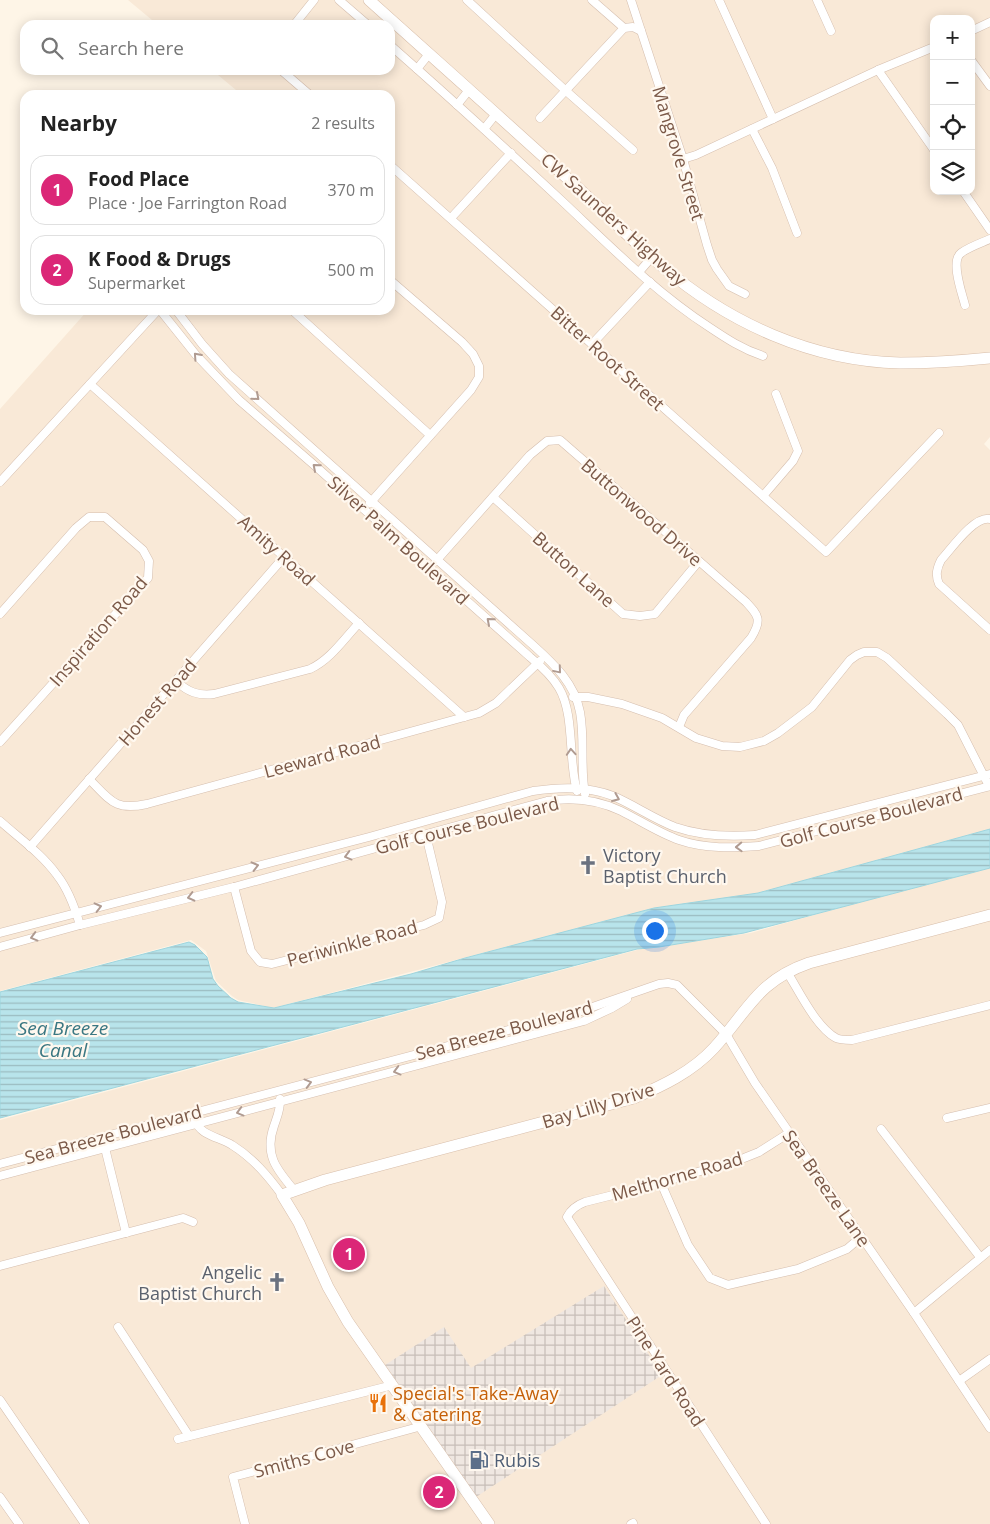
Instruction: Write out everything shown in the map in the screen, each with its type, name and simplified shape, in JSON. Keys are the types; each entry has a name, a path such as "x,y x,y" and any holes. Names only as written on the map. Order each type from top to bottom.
{"main road":[{"name":"CW Saunders Highway","path":"369,0 391,20"},
{"name":"CW Saunders Highway","path":"395,23 664,268 711,303 753,326 794,344 840,356 898,363 960,362 990,358"},
{"name":"Bay Lilly Drive","path":"282,1195 325,1180 634,1098 660,1087 688,1070 709,1053 755,997 767,985 787,972 809,963 990,915"},
{"path":"282,1195 296,1216 321,1274 348,1322 489,1524"}],"street":[{"path":"298,20 314,0"},
{"path":"340,0 362,20"},
{"path":"466,0 633,150"},
{"path":"592,0 624,28"},
{"name":"Mangrove Street","path":"631,0 683,159 712,260 716,269 729,286 745,294"},
{"path":"720,0 774,119"},
{"path":"817,0 831,31"},
{"path":"975,28 990,22"},
{"path":"540,118 624,28 633,27 641,31"},
{"path":"395,49 675,304 745,350 762,356"},
{"path":"683,159 696,155 878,70 930,49"},
{"path":"417,69 429,54"},
{"path":"975,65 990,86"},
{"path":"878,70 930,144"},
{"path":"287,75 304,90"},
{"path":"457,105 469,90"},
{"path":"484,129 496,114"},
{"path":"752,129 772,168 797,233"},
{"path":"451,218 511,153"},
{"name":"Bitter Root Street","path":"395,169 826,552 939,434"},
{"path":"966,195 990,230"},
{"path":"965,305 955,264 961,253 990,239"},
{"path":"639,272 652,257"},
{"path":"592,344 650,282"},
{"path":"364,510 480,378 479,366 473,354 462,342 395,284"},
{"path":"0,482 154,315"},
{"name":"Silver Palm Boulevard","path":"163,315 196,355 239,400 537,663 553,680 560,690 564,701 572,765 583,801"},
{"name":"Silver Palm Boulevard","path":"180,315 202,344 229,374 438,559 544,655 560,672 575,696 580,712 580,788"},
{"path":"298,315 430,435"},
{"name":"Amity Road","path":"90,384 464,717"},
{"path":"763,496 793,461 798,451 776,394"},
{"name":"Buttonwood Drive","path":"430,568 530,455 547,441 560,440 746,602 757,614 757,628 751,638 684,715 679,727"},
{"name":"Button Lane","path":"493,497 624,614 640,616 655,614 699,561"},
{"name":"Inspiration Road","path":"0,614 76,528 89,517 105,517 144,550 149,561 148,578 0,742"},
{"path":"990,519 987,518 975,523 941,560 937,567 936,576 939,584 990,630"},
{"name":"Honest Road","path":"30,847 284,557"},
{"path":"176,682 193,694 203,696 310,669 321,663 359,624"},
{"path":"564,701 575,696 622,704 662,718 696,738 722,746 740,747 764,740 778,733 812,707 850,660 864,652 877,652 887,658 958,725 987,774 989,786"},
{"name":"Leeward Road","path":"89,779 116,804 132,807 464,717 488,709 496,703 544,655"},
{"name":"Golf Course Boulevard","path":"0,932 369,837 533,791 551,788 580,788 612,796 675,827 706,835 734,837 755,835 987,774"},
{"name":"Golf Course Boulevard","path":"0,946 234,887 530,805 560,799 583,801 611,807 681,841 719,847 759,846 989,786"},
{"path":"0,821 57,874 76,912 80,925"},
{"name":"Periwinkle Road","path":"234,887 251,951 260,962 272,964 424,925 439,918 442,902 426,835"},
{"path":"755,835 759,846"},
{"path":"787,972 813,1014 824,1028 837,1039 852,1040 990,1005"},
{"name":"Sea Breeze Lane","path":"641,990 659,984 677,985 726,1034 755,1083 914,1313 990,1428"},
{"name":"Sea Breeze Boulevard","path":"0,1164 581,1011 641,990"},
{"name":"Sea Breeze Boulevard","path":"0,1176 584,1021 612,1008 641,990"},
{"path":"278,1091 280,1102 270,1151 273,1163 294,1190"},
{"path":"947,1118 990,1108"},
{"path":"193,1113 196,1124"},
{"name":"Sea Breeze Boulevard","path":"196,1124 203,1132 243,1152 261,1169 282,1195"},
{"path":"880,1129 980,1258"},
{"name":"Melthorne Road","path":"567,1217 569,1212 576,1206 585,1202 661,1183 744,1158 759,1152 789,1133"},
{"path":"102,1137 126,1233"},
{"path":"261,1169 273,1163"},
{"path":"661,1183 688,1245 710,1278 728,1285 798,1269 847,1249 861,1237"},
{"name":"Pine Yard Road","path":"567,1217 766,1524"},
{"path":"0,1266 183,1218 194,1222"},
{"path":"914,1313 990,1250"},
{"path":"118,1327 189,1436"},
{"path":"959,1381 990,1359"},
{"path":"178,1439 393,1385"},
{"path":"0,1400 86,1524"},
{"name":"Smiths Cove","path":"245,1524 232,1477 422,1426"},
{"path":"0,1497 18,1524"}],"shaded area":[{"path":"128,0 990,0 990,437 984,444 990,450 990,829 759,893 654,908 273,1008 238,1000 232,996 216,981 206,951 191,940 0,991 0,409 84,315 395,315 395,90 236,90 218,75 395,75 395,20 152,20"},
{"path":"990,868 990,1524 0,1524 0,1120 641,949 751,933"},
{"path":"604,1286 662,1375 476,1497 385,1365 444,1327 471,1368"}],"water":[{"name":"Sea Breeze Canal","path":"990,829 990,868 744,933 637,949 0,1118 0,992 189,942 195,945 207,957 213,979 231,998 238,1002 274,1008 411,974 654,908 758,893"}],"place":[{"name":"Victory Baptist Church","path":"588,865"},
{"name":"Food Place","path":"349,1254"},
{"name":"Angelic Baptist Church","path":"277,1282"},
{"name":"Special's Take-Away & Catering","path":"378,1403"},
{"name":"Rubis","path":"479,1460"},
{"name":"K Food & Drugs","path":"439,1492"}]}
